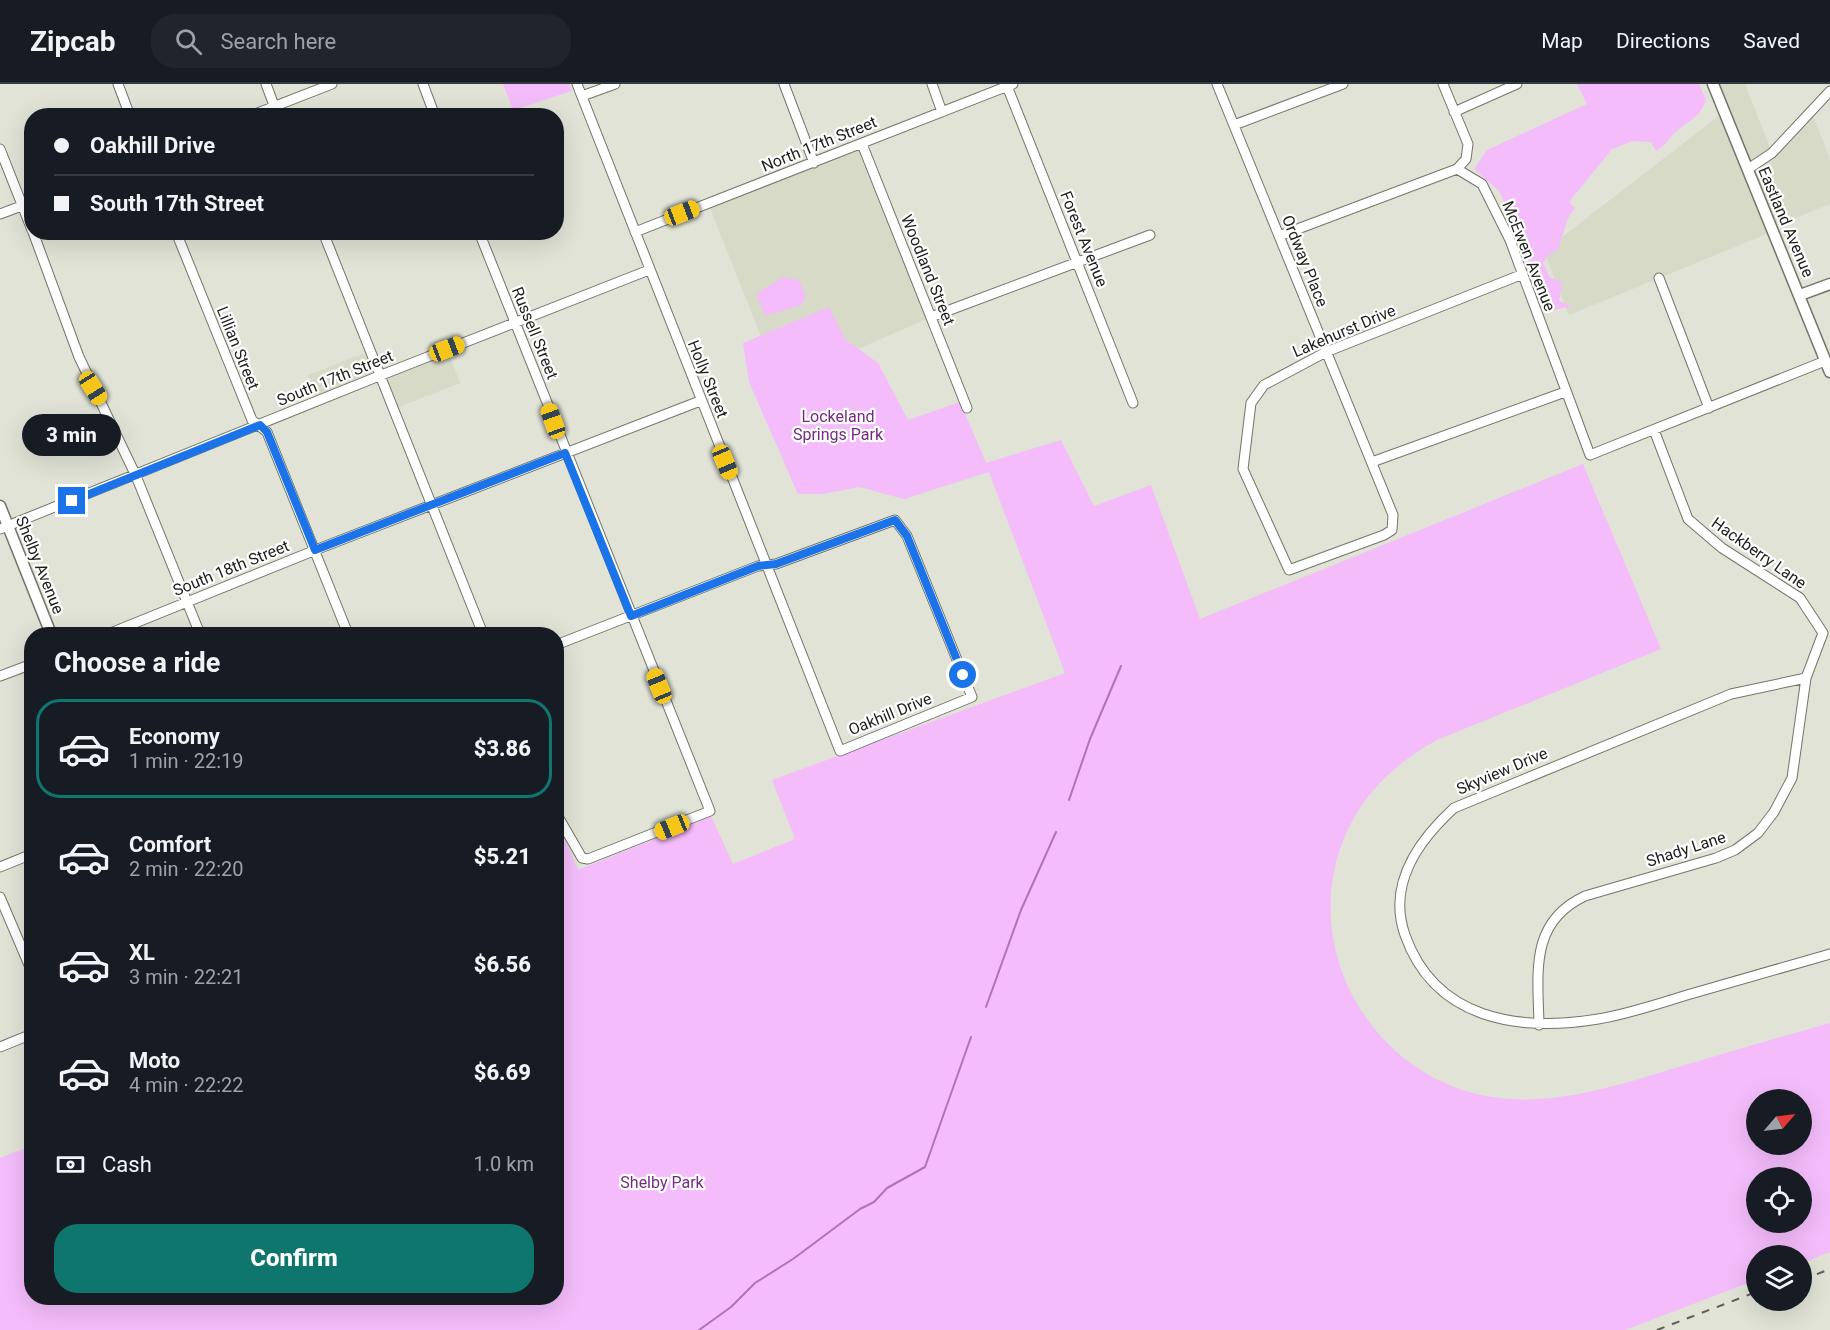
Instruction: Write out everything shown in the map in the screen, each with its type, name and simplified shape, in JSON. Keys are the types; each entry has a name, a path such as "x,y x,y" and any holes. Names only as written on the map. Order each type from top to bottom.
{"street":[{"path":"118,84 127,108"},
{"path":"266,84 275,108"},
{"path":"282,108 332,84"},
{"path":"423,84 432,108"},
{"name":"Holly Street","path":"577,84 700,401 768,565 840,751"},
{"path":"582,96 615,84"},
{"path":"784,84 814,163"},
{"path":"932,84 942,112"},
{"name":"Ordway Place","path":"1217,84 1393,515"},
{"path":"1234,125 1343,84"},
{"path":"1279,236 1457,169 1469,151 1443,84"},
{"path":"1454,112 1517,84"},
{"name":"Eastland Avenue","path":"1713,84 1830,372"},
{"name":"North 17th Street","path":"635,232 1010,85"},
{"name":"Forest Avenue","path":"1010,85 1132,403"},
{"path":"1748,169 1772,153 1830,91"},
{"name":"Woodland Street","path":"862,144 967,408"},
{"path":"0,149 24,198"},
{"name":"McEwen Avenue","path":"1457,169 1482,184 1510,240 1590,455 1654,430"},
{"path":"0,214 24,205"},
{"path":"931,317 1150,235"},
{"path":"35,240 79,357 136,476 197,627"},
{"name":"Lillian Street","path":"179,240 252,420 267,432 345,627"},
{"path":"326,240 480,627"},
{"name":"Russell Street","path":"482,240 565,453 710,811 597,857 582,858 564,827"},
{"name":"South 17th Street","path":"4,528 379,376 649,270"},
{"name":"Lakehurst Drive","path":"1393,515 1392,530 1384,535 1289,570 1243,469 1251,404 1264,384 1326,352 1522,274"},
{"path":"1659,278 1709,408"},
{"path":"1800,295 1830,284"},
{"path":"1654,430 1825,361"},
{"path":"1372,462 1565,392"},
{"name":"South 18th Street","path":"125,627 315,550 700,401"},
{"name":"Hackberry Lane","path":"1654,430 1688,519 1722,548 1800,598 1826,632"},
{"name":"Shelby Avenue","path":"0,506 4,528 48,627"},
{"name":"Oakhill Drive","path":"768,565 895,520 907,536 972,697 840,751"},
{"path":"564,642 758,566 768,565"},
{"name":"Shady Lane","path":"1539,1025 1540,947 1545,932 1567,904 1585,896 1716,858 1736,850 1758,833 1774,812 1791,778 1806,678 1826,632"},
{"path":"0,676 24,667"},
{"name":"Skyview Drive","path":"1806,678 1731,694 1612,741 1454,808 1416,849 1404,876 1399,906 1404,930 1416,961 1441,992 1462,1005 1500,1019 1539,1025 1599,1019 1830,954"},
{"path":"0,867 24,857"},
{"path":"0,897 24,953"},
{"path":"0,1047 24,1037"}],"shaded area":[{"path":"1713,84 1745,84 1772,153 1811,111 1830,159 1830,204 1773,227 1774,231 1569,315 1544,251 1724,112"},
{"path":"862,144 931,317 858,349 845,339 788,324 761,336 708,203"},
{"path":"447,349 460,383 394,409 379,376 318,401 308,375 370,351 379,375"}],"green space":[{"path":"503,84 569,84 572,91 519,108 512,108"},
{"path":"1577,84 1699,84 1706,100 1697,115 1656,151 1651,142 1632,141 1612,149 1569,202 1575,208 1568,218 1558,250 1550,254 1543,263 1550,278 1560,281 1562,288 1559,301 1572,306 1549,311 1500,192 1474,169 1487,150 1587,104"},
{"path":"783,277 799,280 806,296 801,305 765,316 756,294"},
{"path":"829,307 845,339 878,363 908,420 960,402 986,463 1061,440 1094,506 1151,485 1200,619 1583,464 1661,649 1437,740 1391,772 1371,792 1355,816 1337,860 1331,905 1336,950 1351,992 1375,1029 1407,1061 1447,1084 1492,1097 1540,1099 1588,1092 1830,1023 1830,1252 1812,1259 1812,1245 1746,1245 1746,1284 1625,1330 0,1330 0,1158 24,1149 24,1305 564,1305 564,838 578,870 711,816 733,864 795,839 772,780 1065,673 989,472 904,499 859,487 823,494 798,494 749,382 743,343"}],"waterway":[{"path":"1069,800 1090,739 1121,666"},
{"path":"986,1007 1021,910 1056,832"},
{"path":"699,1330 731,1307 755,1283 793,1259 860,1209 874,1202 887,1188 925,1167 971,1037"}],"railway":[{"path":"1812,1276 1830,1269"},
{"path":"1657,1330 1746,1296"}],"route":[{"path":"72,501 260,425 267,432 315,550 565,453 631,616 758,566 776,564 895,520 907,536 963,675"}],"park label":[{"name":"Lockeland Springs Park","path":"838,425"},
{"name":"Shelby Park","path":"662,1182"}]}
